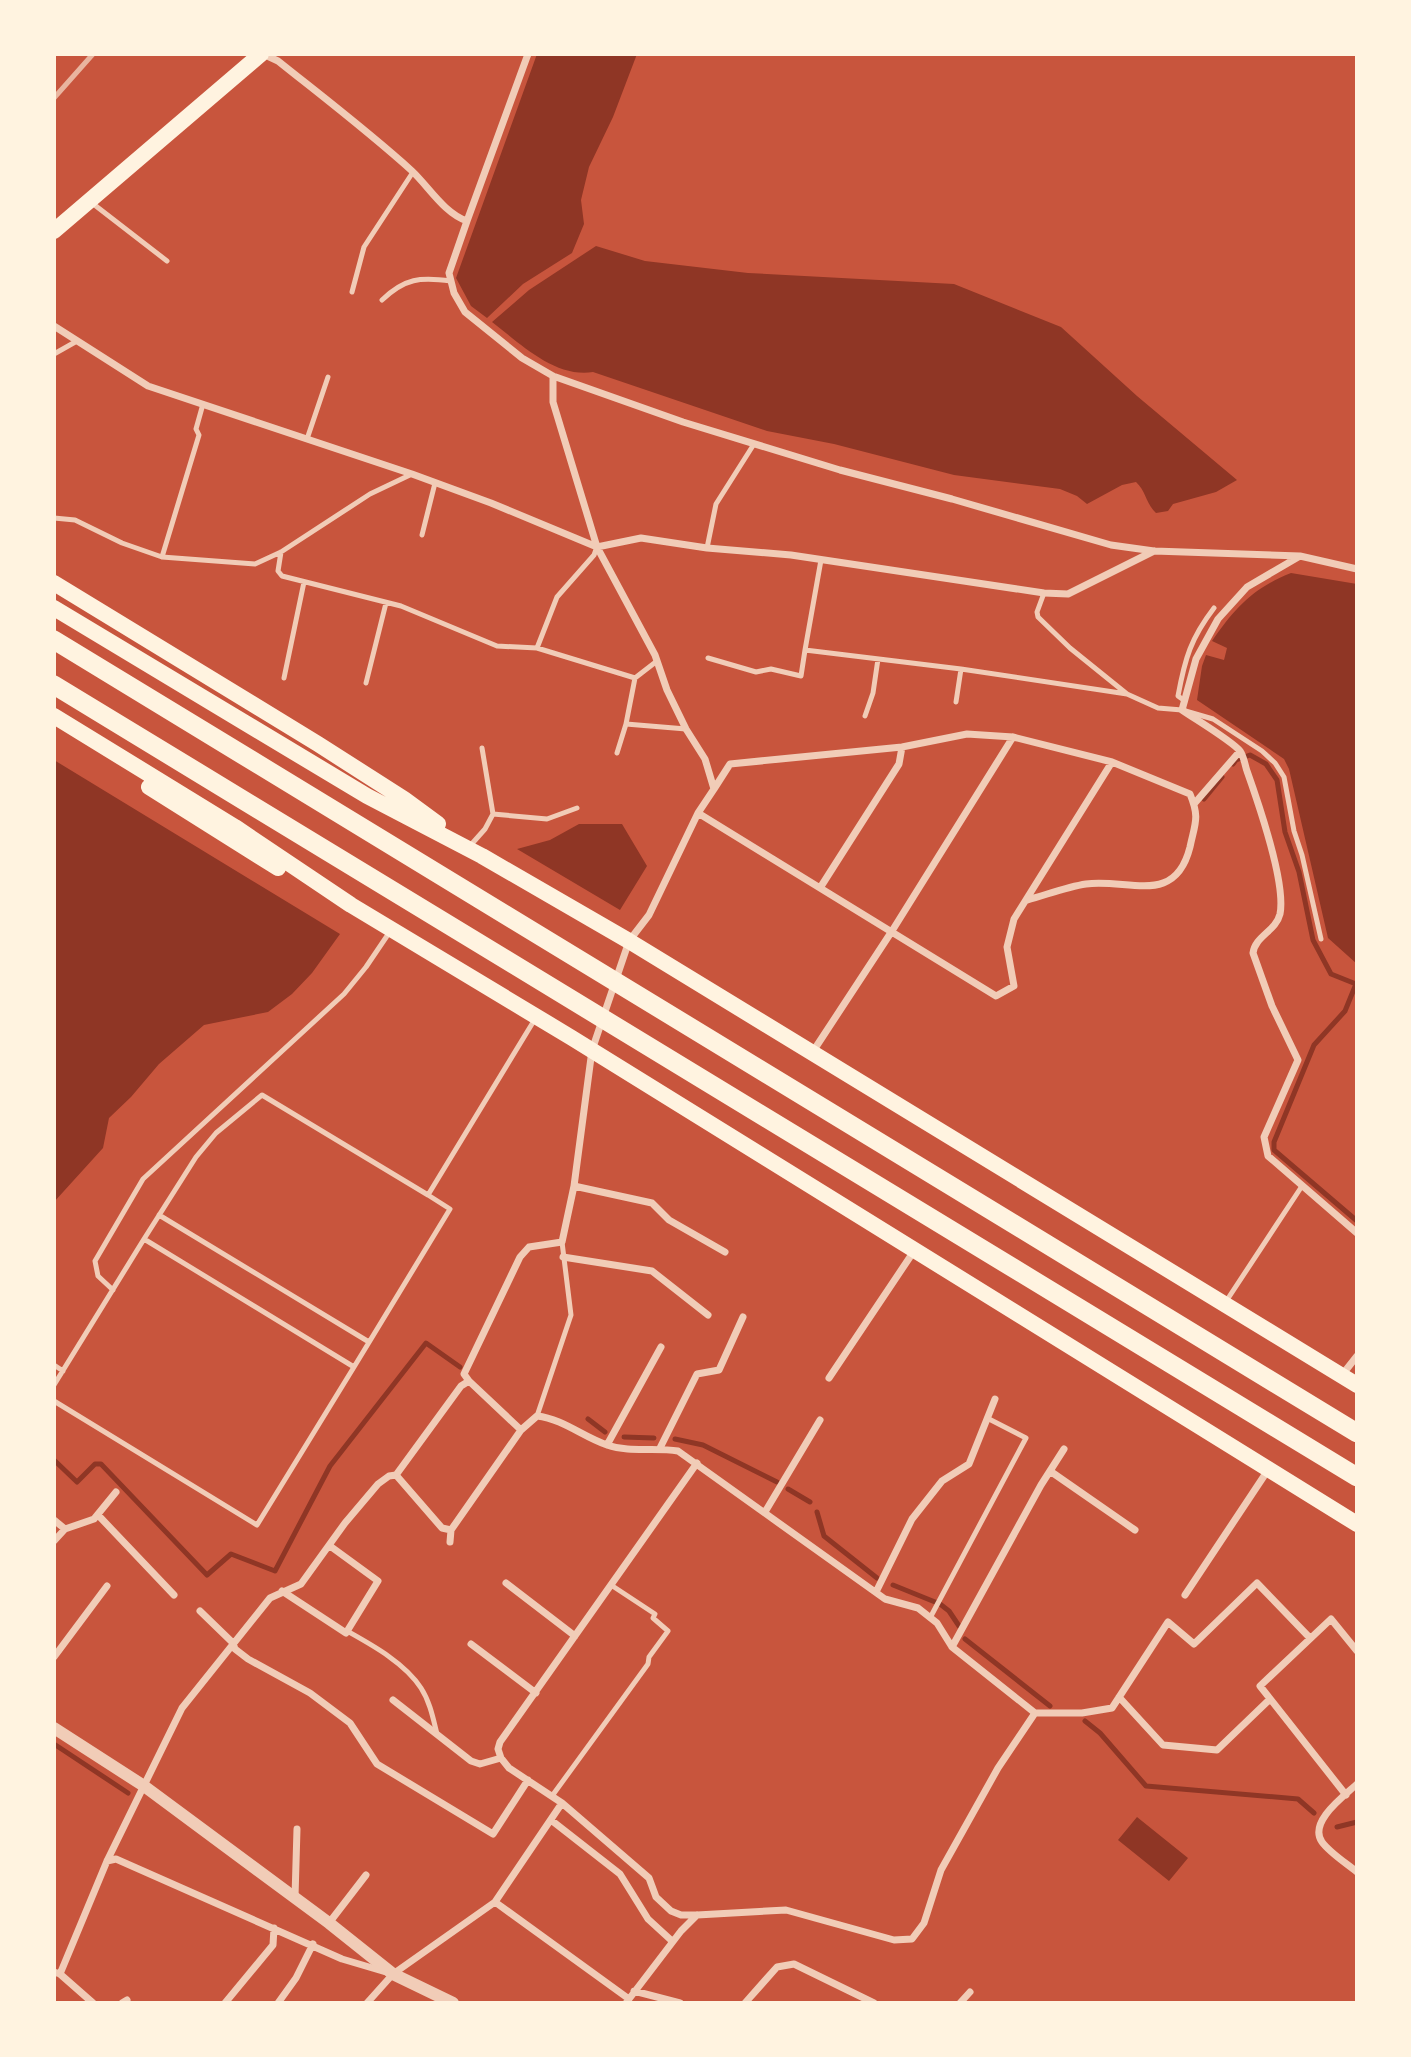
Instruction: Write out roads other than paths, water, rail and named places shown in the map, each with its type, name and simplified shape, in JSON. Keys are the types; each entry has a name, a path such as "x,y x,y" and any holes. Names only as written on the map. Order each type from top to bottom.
{"highway":[{"path":"54,640 1357,1433"},
{"path":"54,685 1357,1477"}],"main road":[{"path":"54,231 262,54"},
{"path":"54,583 318,744 404,799 476,852"},
{"path":"54,608 367,796 476,852 629,941 1357,1385"},
{"path":"54,716 235,827 351,905 592,1050 1357,1524"},
{"path":"54,729 359,919 427,950"}],"street":[{"path":"262,54 278,61 413,172 456,218 467,221"},
{"path":"528,54 449,273 454,293 465,312 522,358 553,376 683,422 841,470 1111,545 1154,551 1300,556 1357,569"},
{"path":"54,326 148,386 412,474 597,547 640,538 821,560 1044,593 1068,594 1154,551"},
{"path":"553,376 553,402 597,547 657,661 685,729 705,759 714,789"},
{"path":"1300,556 1247,587 1218,619 1196,659 1182,710 1240,752 1262,812 1281,900 1280,915 1275,925 1254,945 1253,953 1272,1006 1298,1060 1264,1137 1268,1156 1357,1233"},
{"path":"521,1430 464,1374 520,1257 529,1247 562,1242 575,1186 592,1050 629,941 649,915 698,813 730,764 902,747 967,734 1013,737 1112,762 1191,794 1198,813 1186,863 1175,877 1148,887 1087,884 1027,900"},
{"path":"812,1053 1013,737"},
{"path":"820,888 900,764 902,747"},
{"path":"1194,804 1240,752"},
{"path":"698,813 996,996 1014,986 1007,947 1014,919 1112,762"},
{"path":"575,1186 652,1203 669,1220 724,1252"},
{"path":"829,1378 915,1250"},
{"path":"564,1257 653,1271 708,1315"},
{"path":"660,1448 697,1374 719,1370 743,1317"},
{"path":"607,1445 661,1346"},
{"path":"1342,1376 1357,1356"},
{"path":"93,2003 57,1973 107,1861 182,1708 270,1598 300,1584 345,1523 378,1485 388,1476 396,1475 461,1386 469,1381"},
{"path":"876,1592 912,1519 942,1481 969,1464 995,1399"},
{"path":"450,1542 451,1530 521,1430 537,1416 551,1417 607,1445 635,1450 660,1448 678,1451 885,1599 918,1608 937,1623 952,1647 1035,1713 1082,1713 1112,1708 1168,1622 1194,1644 1257,1583 1310,1638"},
{"path":"765,1512 820,1420"},
{"path":"952,1647 1064,1449"},
{"path":"696,1463 500,1742 498,1749 509,1768 562,1803 649,1878 656,1897 671,1911 681,1915 697,1915 786,1910 894,1940 912,1939 924,1923 942,1870 998,1768 1035,1713"},
{"path":"1185,1595 1268,1470"},
{"path":"1050,1471 1135,1530"},
{"path":"396,1475 442,1528 451,1530"},
{"path":"54,1541 65,1529 94,1519 116,1492"},
{"path":"98,1515 174,1595"},
{"path":"54,1521 65,1529"},
{"path":"282,1591 346,1633 378,1581 330,1546"},
{"path":"506,1583 575,1636"},
{"path":"54,1657 107,1586"},
{"path":"200,1611 247,1659 310,1693 350,1723 372,1758 384,1769 493,1834 528,1780"},
{"path":"1346,1795 1260,1686 1331,1619 1357,1651"},
{"path":"471,1644 536,1693"},
{"path":"1119,1698 1163,1745 1217,1750 1270,1699"},
{"path":"393,1700 471,1761 480,1764 501,1758"},
{"path":"54,1728 144,1786 330,1923 393,1974"},
{"path":"1357,1784 1323,1817 1319,1830 1321,1842 1357,1872"},
{"path":"367,2003 393,1974 495,1902 562,1803"},
{"path":"551,1820 620,1874 648,1919 672,1941"},
{"path":"295,1897 297,1829"},
{"path":"107,1861 116,1859 342,1959 393,1974 453,2003"},
{"path":"330,1923 366,1875"},
{"path":"495,1902 627,2001 672,1941 697,1915"},
{"path":"225,2003 273,1945 274,1928"},
{"path":"278,2003 296,1978 313,1944"},
{"path":"745,2003 777,1967 794,1964 874,2003"},
{"path":"635,1991 680,2003"},
{"path":"960,2003 970,1992"}],"lane":[{"path":"352,292 364,247 413,172"},
{"path":"90,201 167,261"},
{"path":"382,300 404,283 419,279 451,281"},
{"path":"54,354 76,341"},
{"path":"307,439 328,377"},
{"path":"162,557 199,435 196,429 203,404"},
{"path":"707,548 716,504 754,444"},
{"path":"54,518 75,520 122,543 162,557 255,564 281,552 370,494 412,474"},
{"path":"422,535 435,483"},
{"path":"537,648 557,597 594,555 597,547"},
{"path":"281,552 278,571 282,576 401,606 497,646 537,648 635,678"},
{"path":"708,658 756,672 771,669 801,676 821,560"},
{"path":"284,678 304,582"},
{"path":"1044,593 1037,612 1038,617 1070,648 1127,694 1158,708 1182,710 1213,719 1262,751 1275,763 1284,777 1294,831 1321,939"},
{"path":"366,683 386,603"},
{"path":"1185,702 1178,696 1187,653 1214,608"},
{"path":"805,650 961,669 1127,694"},
{"path":"865,716 873,693 878,659"},
{"path":"617,752 626,724 635,678 657,661"},
{"path":"956,702 961,669"},
{"path":"626,724 685,729"},
{"path":"476,852 493,814 482,748"},
{"path":"493,814 547,819 577,808"},
{"path":"113,1290 98,1276 95,1261 143,1179 344,995 389,933"},
{"path":"428,1195 537,1017"},
{"path":"54,1385 187,1169 206,1145 262,1095 450,1209 257,1525 54,1401"},
{"path":"1224,1306 1302,1186"},
{"path":"159,1214 369,1342"},
{"path":"144,1239 354,1367"},
{"path":"537,1416 571,1315 562,1242"},
{"path":"54,1365 63,1371"},
{"path":"930,1618 1026,1438 987,1418"},
{"path":"552,1796 648,1664 649,1657 668,1631 653,1618 655,1614 611,1585"},
{"path":"347,1630 376,1647 420,1687 429,1704 437,1734"}],"waterway":[{"path":"1233,764 1236,760 1250,755 1266,764 1277,780 1285,832 1299,872 1313,940 1331,974 1356,984 1345,1011 1314,1045 1274,1142 1274,1150 1357,1221"},
{"path":"1204,799 1222,777"},
{"path":"54,1460 77,1482 95,1464 101,1464 207,1575 231,1554 275,1571 330,1466 426,1343 460,1367"},
{"path":"588,1419 605,1432"},
{"path":"624,1437 654,1438"},
{"path":"675,1439 703,1445 777,1482"},
{"path":"788,1489 810,1502"},
{"path":"817,1512 824,1536 877,1578"},
{"path":"893,1585 940,1604 949,1611 959,1626"},
{"path":"965,1639 1050,1706"},
{"path":"1085,1721 1100,1733 1146,1786 1298,1799 1314,1813"},
{"path":"54,1744 128,1793"},
{"path":"1337,1827 1357,1822"}],"railway":[{"path":"54,98 93,54"}]}
